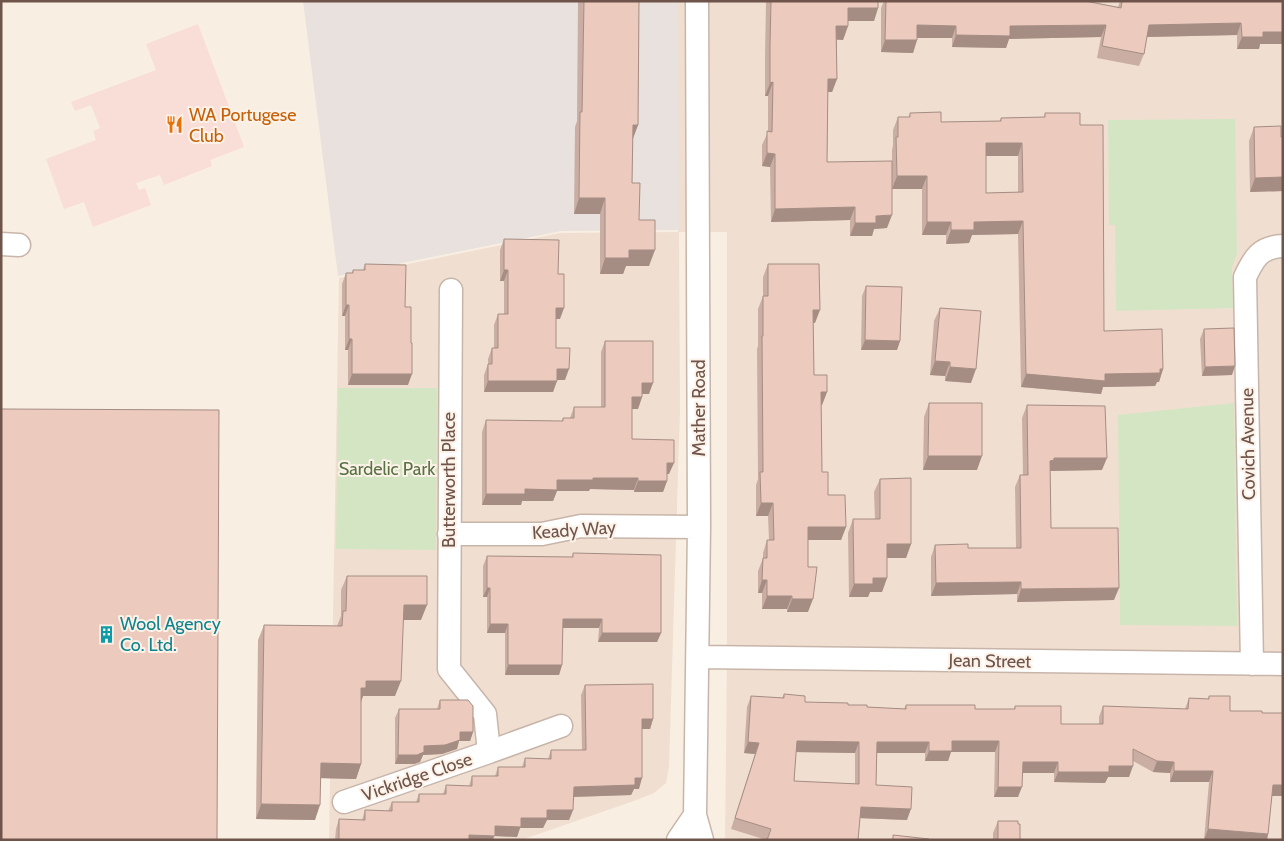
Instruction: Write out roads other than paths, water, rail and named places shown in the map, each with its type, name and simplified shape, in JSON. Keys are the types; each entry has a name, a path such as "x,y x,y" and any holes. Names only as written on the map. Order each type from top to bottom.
{"street":[{"name":"Mather Road","path":"698,1 700,527 695,815 702,840"},
{"name":"Covich Avenue","path":"1252,664 1245,277 1254,258 1272,246 1283,246"},
{"name":"Butterworth Place","path":"449,669 451,290"},
{"name":"Keady Way","path":"449,534 542,534 581,526 700,527"},
{"name":"Jean Street","path":"698,657 1283,664"},
{"name":"Vickridge Close","path":"449,669 485,714 489,752"},
{"name":"Vickridge Close","path":"344,802 562,726"},
{"path":"678,840 695,815"}],"place":[{"name":"WA Portugese Club","path":"175,125"},
{"name":"Wool Agency Co. Ltd.","path":"106,634"}],"park label":[{"name":"Sardelic Park","path":"387,469"}]}
